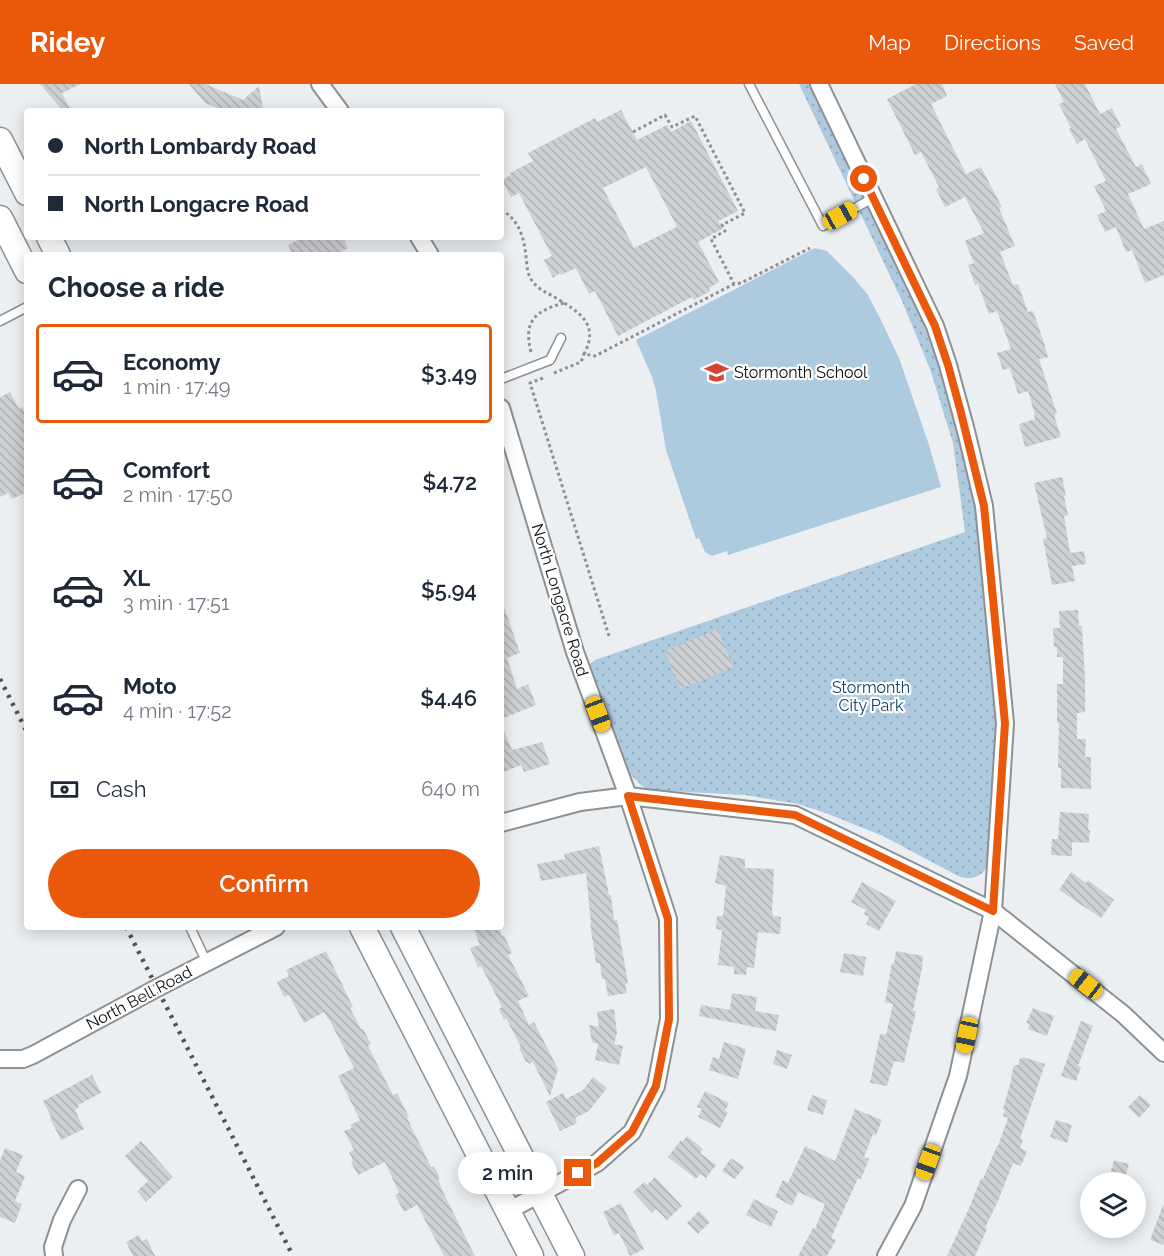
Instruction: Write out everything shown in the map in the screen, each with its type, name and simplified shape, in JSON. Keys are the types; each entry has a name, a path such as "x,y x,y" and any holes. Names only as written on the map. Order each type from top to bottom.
{"street":[{"path":"320,84 338,108"},
{"path":"819,84 935,326 948,365 984,506 1005,723 993,911 958,1076 913,1206 886,1256"},
{"path":"0,140 24,187"},
{"path":"0,218 24,265"},
{"name":"North Longacre Road","path":"504,418 575,652 628,796 668,919 669,1019 656,1086 632,1132 597,1163 508,1211"},
{"path":"504,822 580,802 628,796 795,815 993,911 1123,1014 1164,1053"},
{"name":"North Bell Road","path":"0,1059 23,1059 33,1055 270,930"},
{"path":"364,930 531,1256"},
{"path":"405,930 572,1256"},
{"path":"54,1256 53,1247 62,1220 78,1189"}],"lane":[{"path":"749,84 822,226 873,198"},
{"path":"0,321 24,309"},
{"path":"504,378 550,360 561,338"},
{"path":"191,930 207,963"}],"path":[{"path":"633,132 665,115 672,127 695,116 745,213 722,225 725,231 711,239 734,284"},
{"path":"504,212 517,222 531,281 580,314 588,324 591,334 589,346 581,362 530,383 609,636"},
{"path":"584,354 595,356 734,284 741,283 810,248"},
{"path":"531,352 528,339 533,318 542,311 564,303"}],"green space":[{"name":"Stormonth City Park","path":"799,84 810,84 913,297 940,368 964,455 978,525 996,711 996,756 988,865 983,872 972,878 958,876 883,836 798,804 745,795 649,790 626,770 588,666 595,660 965,532 953,443 930,369 902,301"},
{"path":"815,248 827,251 868,295 899,358 941,487 728,555 727,551 712,556 705,552 699,538 696,539 666,450 652,377 636,340"}],"building":[{"path":"40,84 81,84 62,93 70,108 60,108"},
{"path":"189,84 205,84 243,100 259,86 263,108 218,108 205,103"},
{"path":"916,84 942,84 947,96 931,104 966,174 981,167 1002,207 999,208 1015,246 1000,252 1013,285 1018,284 1028,312 1033,311 1044,343 1048,357 1039,359 1057,414 1054,415 1061,437 1025,447 1019,424 1035,419 1028,391 1018,394 1010,368 1003,370 997,353 1011,349 997,311 989,314 968,265 974,263 965,241 984,233 965,197 945,207 936,189 939,187 921,152 915,155 887,99"},
{"path":"1055,84 1085,84 1100,114 1112,108 1121,126 1116,129 1136,167 1142,164 1151,184 1128,194 1144,229 1164,221 1164,275 1145,283 1132,250 1126,252 1116,227 1105,232 1097,215 1106,211 1094,186 1106,181 1085,139 1077,144 1069,129 1071,128 1059,104 1064,102"},
{"path":"621,110 637,140 667,125 671,132 691,121 738,211 718,221 722,229 698,242 719,282 709,288 710,291 694,300 692,297 618,336 595,291 589,294 576,268 553,278 544,260 552,256 519,193 511,197 504,184 504,179 511,175 510,173 533,161 528,153 595,118 597,122","holes":["646,167 677,227 634,248 603,188"]},
{"path":"298,240 344,240 348,248 340,252 292,252 288,245"},
{"path":"10,392 19,409 22,407 24,411 24,493 12,499 8,493 0,497 0,397"},
{"path":"1062,477 1068,515 1064,516 1070,553 1084,551 1086,564 1072,566 1075,581 1052,585 1043,539 1047,538 1034,483"},
{"path":"504,607 520,653 507,658 517,689 528,684 536,705 504,718"},
{"path":"1078,610 1079,626 1082,626 1085,712 1077,713 1077,739 1086,739 1085,757 1091,757 1091,789 1061,788 1061,768 1058,768 1057,684 1063,684 1063,657 1057,657 1053,628 1060,628 1059,611"},
{"path":"718,629 733,667 681,689 665,651"},
{"path":"504,731 512,750 542,742 550,764 524,772 521,765 504,772"},
{"path":"1060,812 1089,814 1089,843 1072,842 1072,856 1051,855 1052,839 1058,839"},
{"path":"599,846 609,895 611,895 614,920 617,920 628,983 625,984 627,993 608,996 605,979 602,979 600,963 596,963 586,873 541,881 537,864 565,859 564,854"},
{"path":"720,855 745,859 745,868 774,869 772,913 773,916 781,917 780,934 758,932 754,968 747,967 746,975 734,974 734,967 718,965 722,930 716,929 717,916 723,916 726,886 715,883"},
{"path":"1071,872 1086,883 1088,880 1114,900 1101,918 1059,890"},
{"path":"862,882 896,901 879,931 866,924 869,917 864,914 866,910 851,902"},
{"path":"474,930 500,930 502,936 504,935 512,953 508,955 529,996 518,1001 529,1025 534,1022 558,1069 550,1096 533,1062 529,1064 526,1062 519,1048 521,1047 499,1009 502,1007 481,966 478,967 470,948 480,945"},
{"path":"326,951 353,1007 350,1008 371,1044 368,1046 393,1095 397,1093 431,1167 434,1166 440,1178 438,1179 443,1192 475,1256 444,1256 417,1205 404,1212 395,1195 399,1193 385,1162 358,1175 351,1162 353,1161 349,1152 354,1150 344,1131 352,1128 350,1125 360,1120 338,1076 354,1068 324,1012 304,1023 289,995 284,997 277,982 289,976 286,970"},
{"path":"896,951 923,956 923,964 913,1011 916,1011 904,1063 894,1061 887,1086 870,1083 880,1034 886,1035 893,1004 885,1002"},
{"path":"844,953 866,957 863,976 840,972"},
{"path":"732,993 757,997 755,1011 779,1015 776,1031 699,1016 701,1005 730,1010"},
{"path":"1033,1008 1054,1016 1047,1036 1028,1029 1030,1024 1026,1023"},
{"path":"614,1009 617,1033 614,1044 623,1046 619,1065 595,1060 598,1044 592,1042 589,1025 599,1027 597,1012"},
{"path":"1081,1021 1093,1026 1078,1066 1081,1067 1076,1081 1061,1076"},
{"path":"724,1042 746,1049 738,1079 709,1070 713,1057 719,1059"},
{"path":"777,1050 792,1055 787,1069 773,1064"},
{"path":"1020,1058 1045,1064 1020,1139 1023,1140 1020,1148 1027,1151 1021,1166 1013,1163 975,1256 947,1256 981,1178 983,1179 998,1146 1008,1118 1003,1116 1005,1110 1003,1109 1014,1065 1018,1065"},
{"path":"92,1075 101,1093 78,1105 79,1107 75,1110 84,1129 61,1140 43,1101"},
{"path":"593,1077 607,1088 589,1111 575,1118 577,1123 560,1131 546,1102 563,1093 566,1099 583,1090"},
{"path":"705,1091 729,1103 725,1111 728,1112 720,1128 698,1117 702,1109 697,1107"},
{"path":"812,1095 827,1100 823,1115 807,1110"},
{"path":"1140,1095 1151,1105 1139,1118 1128,1107"},
{"path":"855,1109 882,1120 876,1135 873,1134 864,1157 869,1159 831,1238 836,1240 827,1256 798,1256 813,1228 815,1229 825,1204 798,1192 792,1206 775,1197 783,1180 788,1183 805,1146 835,1161"},
{"path":"1056,1120 1072,1125 1067,1143 1050,1137"},
{"path":"687,1136 703,1149 700,1153 716,1165 706,1178 700,1174 696,1179 668,1157"},
{"path":"141,1141 173,1177 146,1202 137,1191 148,1181 125,1156"},
{"path":"5,1148 23,1155 16,1172 25,1176 15,1201 22,1204 15,1223 0,1217 0,1161"},
{"path":"731,1158 744,1167 735,1179 722,1171"},
{"path":"1114,1160 1129,1164 1127,1172 1110,1172"},
{"path":"655,1177 682,1206 667,1220 656,1209 652,1213 633,1192 644,1182 647,1185"},
{"path":"754,1199 778,1211 771,1227 746,1215"},
{"path":"621,1203 644,1249 630,1256 619,1233 614,1235 603,1212"},
{"path":"1164,1205 1164,1245 1150,1240"},
{"path":"699,1211 710,1222 698,1234 687,1223"},
{"path":"139,1235 142,1241 147,1239 155,1256 133,1256 126,1242"}],"railway":[{"path":"0,679 24,726"},
{"path":"128,930 293,1256"}],"place":[{"name":"Stormonth School","path":"716,372"}],"route":[{"path":"578,1173 597,1163 632,1132 656,1086 669,1019 668,919 628,796 795,815 993,911 1005,723 984,506 966,431 935,326 864,179"}]}
